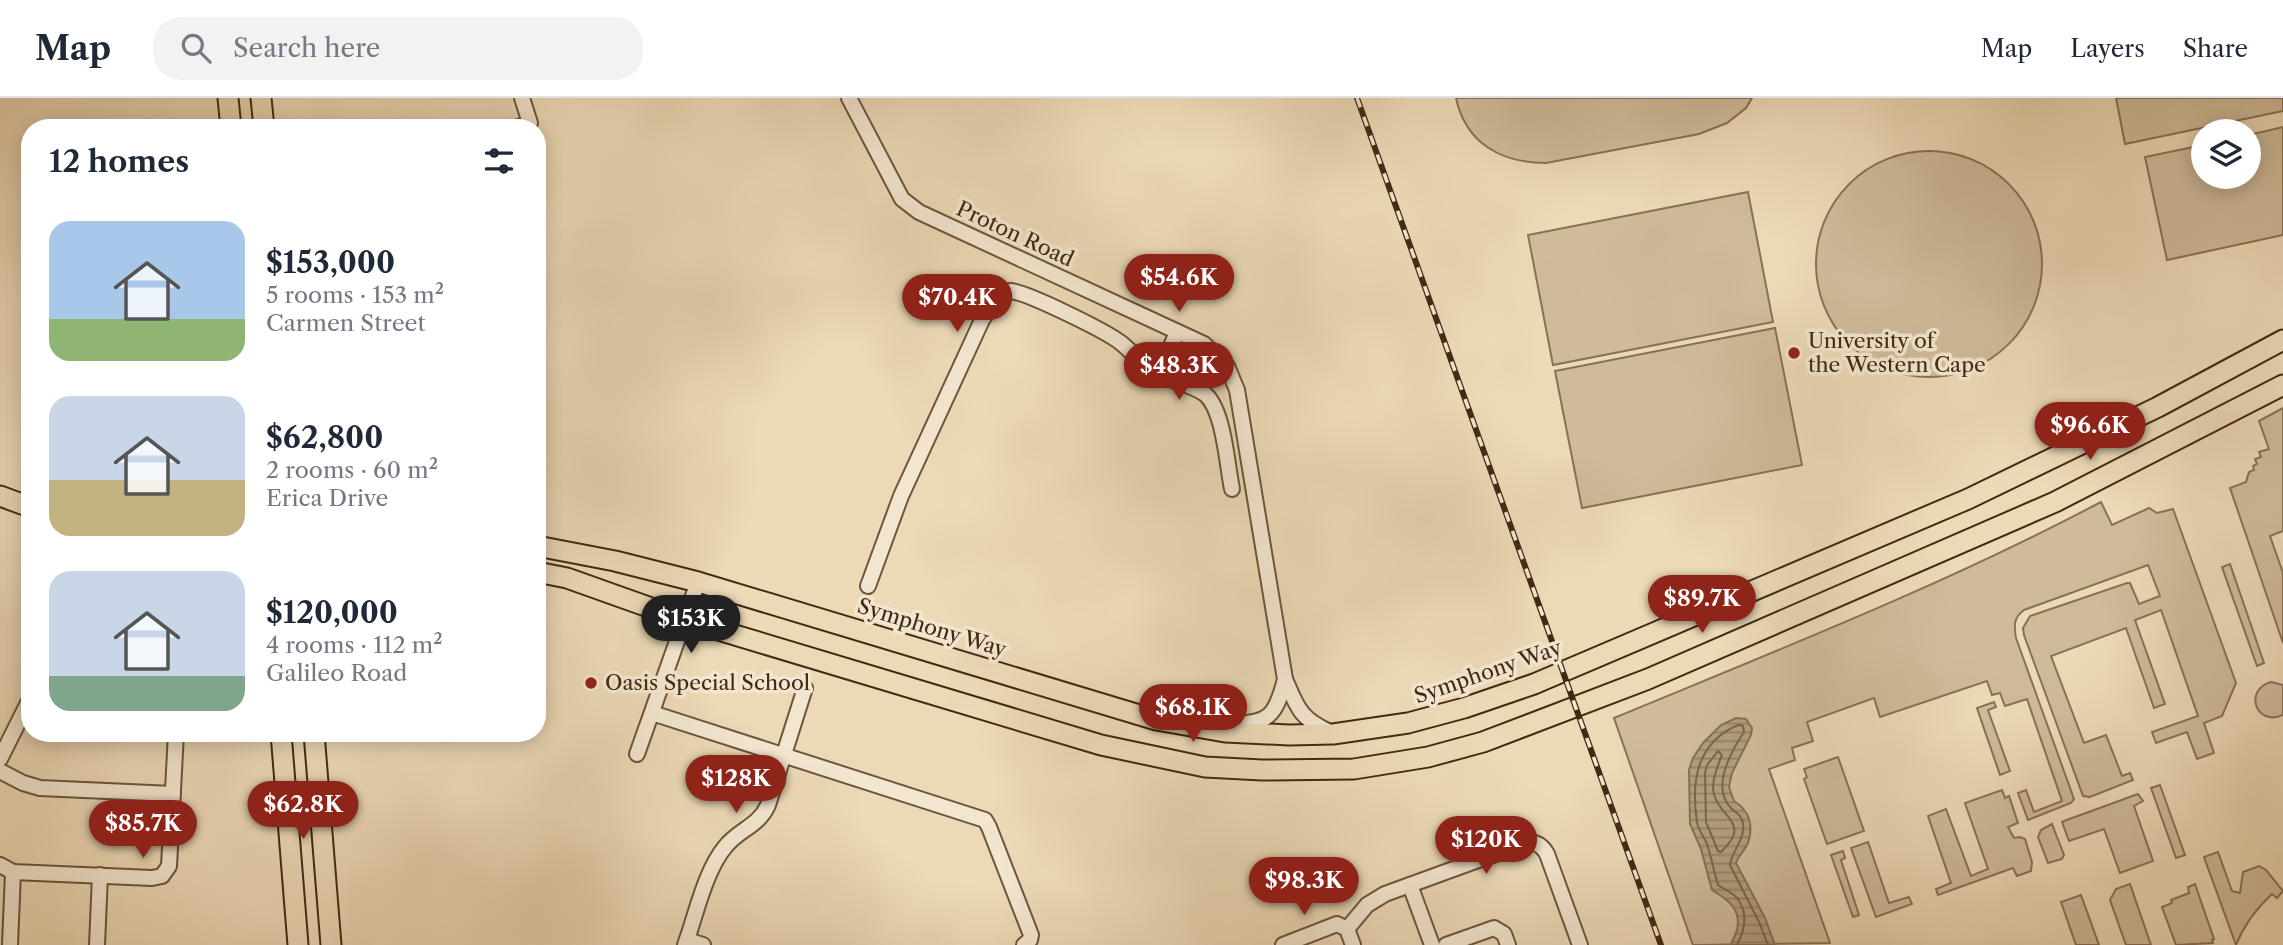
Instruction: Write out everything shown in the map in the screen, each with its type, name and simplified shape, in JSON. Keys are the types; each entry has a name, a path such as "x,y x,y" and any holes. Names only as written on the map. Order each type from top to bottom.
{"main road":[{"path":"228,98 230,119"},
{"path":"236,98 238,119"},
{"path":"261,98 263,119"},
{"name":"Symphony Way","path":"546,548 615,561 698,582 1156,720 1248,734 1333,734 1436,717 1534,684 1968,499 2158,407 2283,340"},
{"path":"546,574 567,578 685,620 1101,745 1186,764 1302,771 1354,769 1429,757 1483,742 1648,679 2019,518 2283,385"},
{"path":"0,494 21,494"},
{"path":"0,494 21,503"},
{"path":"282,742 298,945"},
{"path":"315,742 331,945"}],"street":[{"path":"522,98 523,119"},
{"name":"Proton Road","path":"849,98 902,198 919,212 1203,344 1227,366 1237,390 1285,679 1300,712 1308,721 1333,734"},
{"path":"867,586 901,496 982,320 1000,293 1008,291 1026,296 1100,330 1120,342 1139,362 1159,375 1205,394 1218,415 1232,489"},
{"path":"1159,375 1177,332"},
{"path":"637,754 698,582"},
{"name":"Proton Road","path":"1034,682 1157,711 1246,724 1264,720 1273,712 1285,679"},
{"path":"703,945 686,943 718,856 730,840 759,821 764,814 805,688"},
{"path":"652,713 985,820 1028,926 1030,940 1024,945"},
{"path":"0,759 21,717"},
{"path":"10,945 7,868 152,878 162,876 166,872 169,866 176,742"},
{"path":"0,771 40,788 173,794"},
{"path":"1283,945 1342,926 1385,894 1525,843 1538,844 1547,854 1580,945"},
{"path":"97,945 100,875"},
{"path":"1410,885 1433,945"},
{"path":"1342,926 1353,945"},
{"path":"1446,945 1494,928 1504,934 1508,945"}],"shaded area":[{"path":"1456,98 1752,98 1746,108 1727,123 1699,134 1546,163 1515,159 1488,148 1468,128"},
{"path":"2116,98 2283,98 2283,111 2245,119 2191,119 2191,130 2125,144"},
{"path":"2283,127 2283,235 2167,260 2145,157 2191,147 2191,189 2261,189 2261,132"},
{"path":"1929,151 1951,153 1972,160 1992,170 2009,184 2023,201 2033,221 2040,242 2040,286 2033,307 2023,327 2009,344 1992,358 1972,368 1951,375 1929,377 1907,375 1886,368 1866,358 1849,344 1835,327 1825,307 1818,286 1816,264 1818,242 1825,221 1835,201 1849,184 1866,170 1886,160 1907,153"},
{"path":"1748,192 1773,322 1553,365 1528,235"},
{"path":"1775,328 1802,465 1582,508 1555,371"},
{"path":"2283,408 2283,531 2270,536 2283,573 2283,643 2230,488 2246,482 2249,472 2254,470 2253,466 2257,464 2255,459 2261,457 2259,452 2269,449 2259,421"},
{"path":"2101,502 2112,525 2149,508 2157,513 2173,509 2236,683 2222,716 2204,723 2214,753 2197,759 2187,732 2156,743 2152,732 2198,716 2161,610 2135,620 2165,704 2154,708 2126,628 2051,656 2084,743 2106,735 2122,776 2130,773 2133,780 2090,797 2083,796 2023,628 2030,616 2127,583 2130,583 2139,604 2160,596 2148,565 2024,610 2015,622 2016,638 2074,799 2071,803 2028,820 2018,793 2026,790 2034,812 2062,801 2027,699 2005,706 2000,693 1992,695 1987,681 1880,717 1874,698 1807,722 1813,741 1792,748 1795,760 1769,769 1830,943 1693,945 1614,718 1921,589"},
{"path":"2230,564 2264,663 2257,666 2222,567"},
{"path":"2271,682 2283,685 2283,715 2274,717 2260,712 2255,699 2262,686"},
{"path":"1994,702 1996,707 1988,710 2010,771 2000,775 1977,708"},
{"path":"1838,757 1864,831 1827,844 1804,779 1807,777 1804,769"},
{"path":"2160,785 2185,855 2176,858 2151,788"},
{"path":"2002,790 2005,798 2009,796 2018,823 2008,827 2014,838 2025,839 2032,862 2031,871 2017,876 2013,868 1938,895 1936,889 1951,883 1928,816 1946,809 1971,876 1988,869 1965,803"},
{"path":"2138,794 2143,801 2134,806 2153,861 2120,873 2104,829 2069,841 2062,822"},
{"path":"2052,824 2064,855 2062,859 2048,863 2038,837 2041,830"},
{"path":"1868,842 1889,903 1909,897 1912,904 1876,917 1851,848"},
{"path":"1843,851 1845,858 1841,860 1859,915 1853,917 1831,855"},
{"path":"2218,852 2232,891 2240,893 2243,872 2259,866 2266,870 2283,891 2277,898 2272,894 2261,905 2236,945 2204,857"},
{"path":"2130,884 2151,945 2126,945 2110,900 2116,889"},
{"path":"2195,884 2214,939 2213,943 2176,945 2162,907 2189,893 2188,887"},
{"path":"2081,895 2099,945 2076,945 2061,902"}],"water":[{"path":"1736,718 1746,719 1752,728 1732,773 1729,787 1734,801 1747,813 1750,824 1748,843 1736,863 1765,918 1775,945 1731,945 1738,923 1735,910 1728,901 1712,890 1701,849 1690,824 1689,770 1693,758 1721,725"}],"railway":[{"path":"1357,98 1661,945"}],"place":[{"name":"University of the Western Cape","path":"1794,353"},
{"name":"Oasis Special School","path":"591,683"}]}
